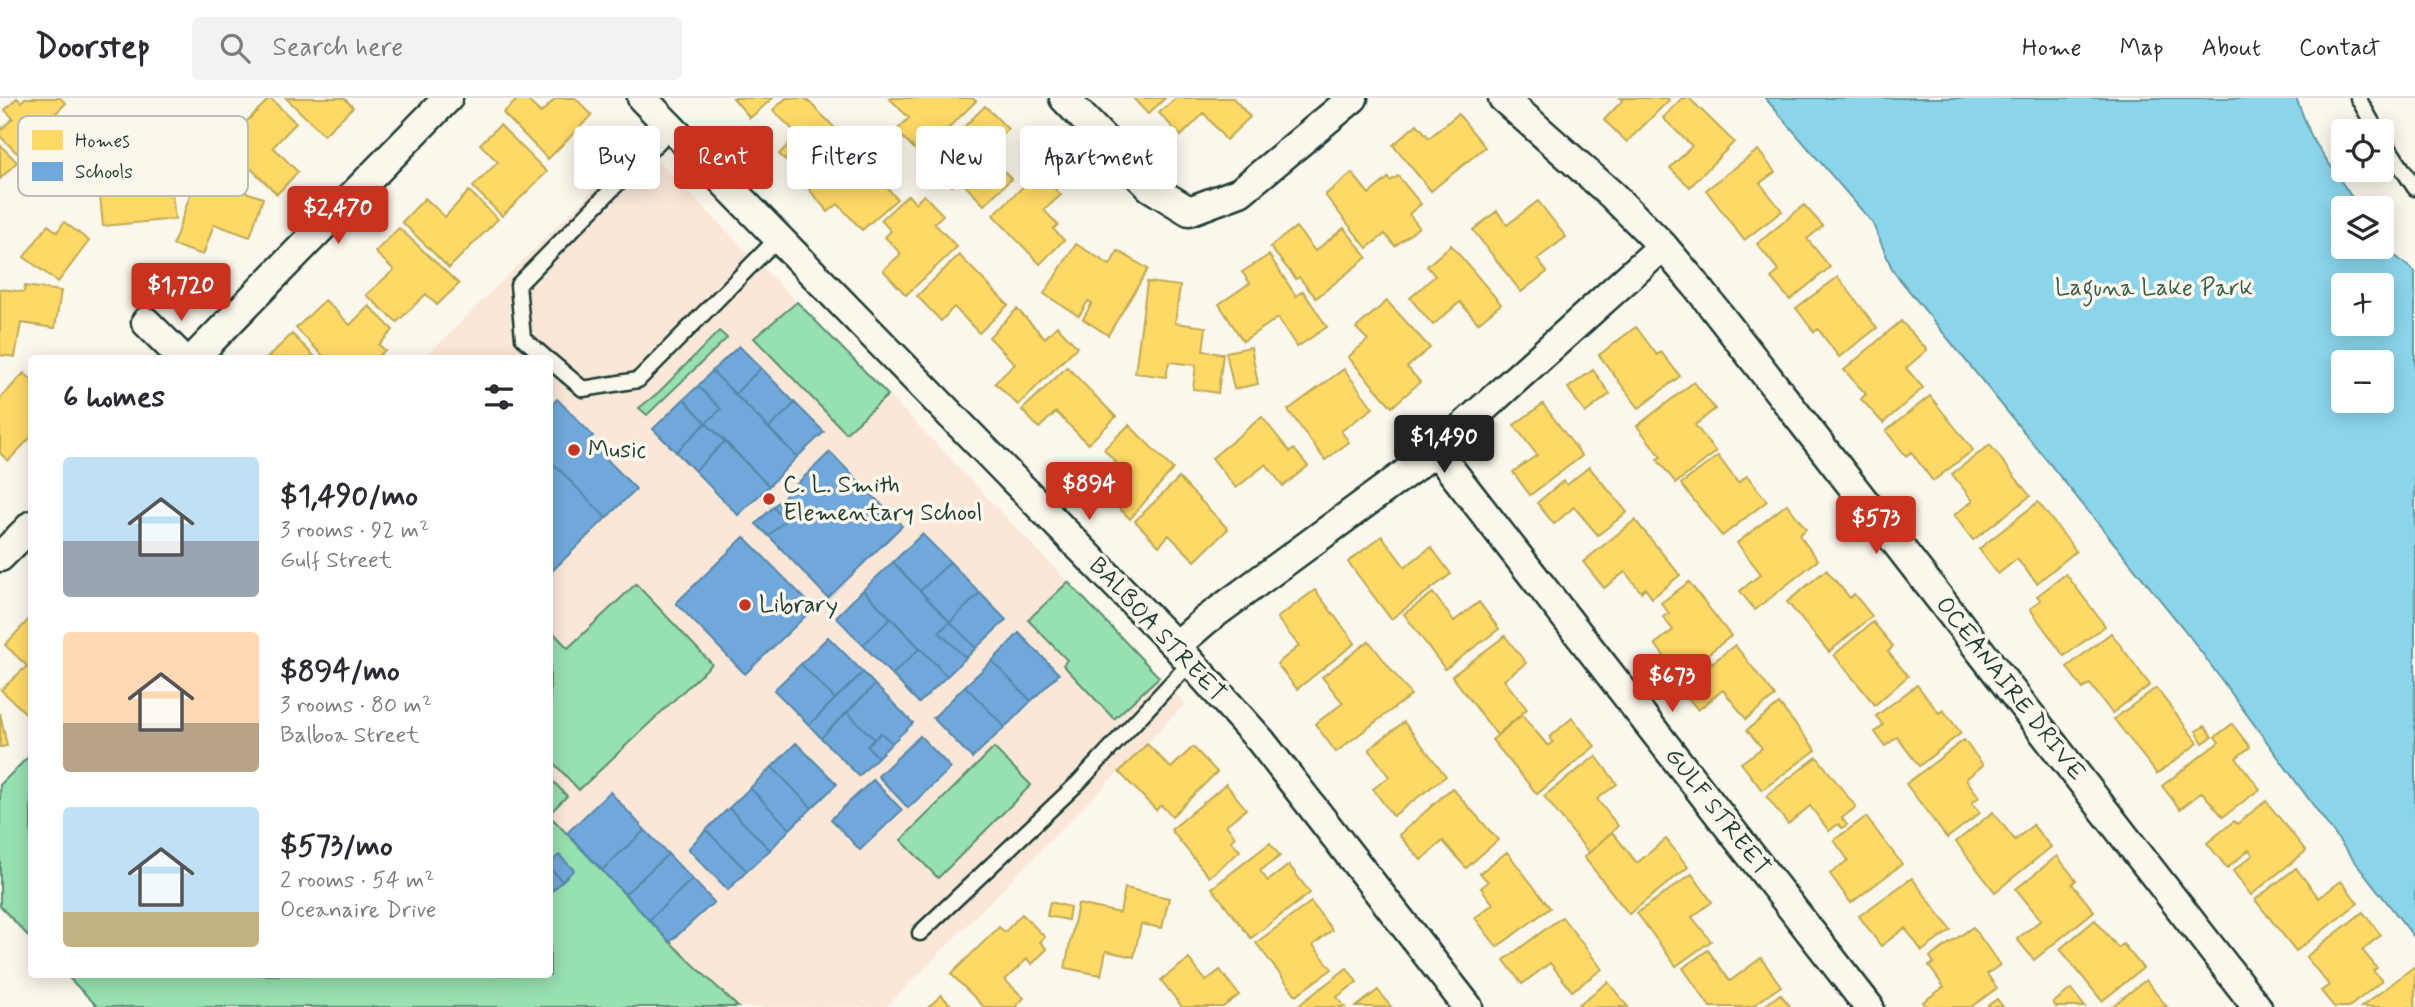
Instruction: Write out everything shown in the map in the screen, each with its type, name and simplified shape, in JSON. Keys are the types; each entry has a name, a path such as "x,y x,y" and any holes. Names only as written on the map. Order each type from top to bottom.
{"street":[{"path":"197,355 448,98"},
{"name":"BALBOA STREET","path":"642,98 1183,655 1261,741 1468,1007"},
{"path":"1064,98 1150,187 1189,211 1240,192 1353,98"},
{"name":"OCEANAIRE DRIVE","path":"1503,98 1612,195 1663,246 1696,285 2257,1007"},
{"path":"1183,655 1206,620 1436,451 1663,246"},
{"path":"145,322 179,355"},
{"name":"GULF STREET","path":"1436,451 1869,1007"},
{"path":"0,557 28,529"}],"lane":[{"path":"2358,98 2370,119"},
{"path":"542,355 523,338 518,285 671,128"},
{"path":"2394,156 2415,188"},
{"path":"553,364 583,389 638,380 778,238"},
{"path":"920,933 1079,782 1183,655"}],"shaded area":[{"name":"C. L. Smith Elementary School","path":"660,163 674,178 674,189 685,189 909,416 1185,704 886,1007 98,1007 69,978 553,978 553,355 428,355 594,189 660,189"}],"green space":[{"path":"797,302 888,395 846,433 754,338"},
{"path":"719,331 727,338 647,415 639,408 659,392"},
{"path":"1068,582 1159,677 1114,719 1063,665 1067,660 1028,620"},
{"path":"636,584 712,664 579,790 553,762 553,632 568,648"},
{"path":"994,748 1031,785 938,878 901,840"},
{"path":"28,757 28,936 0,906 0,785"},
{"path":"553,781 567,796 553,810"},
{"path":"553,819 670,942 738,1007 98,1007 69,978 553,978"}],"water":[{"name":"Laguna Lake Park","path":"1765,98 2296,98 2312,138 2331,166 2331,182 2342,182 2351,196 2331,196 2331,259 2394,259 2394,255 2415,272 2415,938 2346,850 2188,634 1893,271 1872,222"}],"building: Homes":[{"path":"17,98 21,102 25,98 60,98 66,103 53,116 18,116 17,153 0,136 0,131 13,118 5,110"},
{"path":"270,98 296,123 273,147 298,172 277,194 248,166 248,120"},
{"path":"286,98 344,98 353,107 324,135"},
{"path":"519,98 525,98 541,113 556,98 575,98 592,115 581,126 574,126 574,133 548,159 503,113"},
{"path":"733,98 773,98 750,118"},
{"path":"786,98 805,98 833,126 789,126 773,110"},
{"path":"889,98 972,98 976,101 951,126 916,126 916,150 902,137 901,126 909,118"},
{"path":"1133,98 1165,98 1148,114"},
{"path":"1176,98 1233,98 1250,117 1226,140 1204,113 1181,136 1177,132 1177,126 1171,126 1159,113"},
{"path":"1620,98 1669,100 1627,142 1604,120 1623,100"},
{"path":"1682,98 1689,98 1734,142 1690,187 1670,168 1692,146 1663,118"},
{"path":"985,106 1005,126 965,126"},
{"path":"1458,114 1485,147 1431,191 1393,145 1417,124 1429,138"},
{"path":"500,125 547,172 502,216 473,187 498,162 480,144"},
{"path":"0,145 17,162 0,179"},
{"path":"787,146 787,162 779,154"},
{"path":"1758,150 1775,172 1760,183 1782,211 1744,240 1706,190"},
{"path":"1352,173 1369,194 1388,178 1390,181 1398,176 1421,204 1409,214 1419,227 1395,246 1385,234 1367,248 1325,195"},
{"path":"809,189 888,189 897,199 862,230 838,204 828,212"},
{"path":"969,189 1001,189 984,205"},
{"path":"1021,189 1055,189 1061,195 1044,210 1058,225 1053,229 1064,240 1040,264 993,215"},
{"path":"469,191 498,219 449,268 402,222 425,198 445,217"},
{"path":"248,193 263,198 250,237 214,224 203,255 173,245 190,196 248,196"},
{"path":"908,195 915,203 924,195 943,215 934,223 957,247 906,295 883,270 901,254 885,237 891,231 881,220"},
{"path":"100,196 172,196 175,219 103,226"},
{"path":"1538,201 1566,237 1537,259 1547,272 1521,292 1473,230 1497,211 1507,225"},
{"path":"1804,205 1823,226 1807,239 1830,267 1790,300 1771,278 1779,271 1757,244"},
{"path":"64,222 89,241 58,282 24,257 48,225 57,232"},
{"path":"1296,227 1315,251 1344,228 1367,257 1316,298 1299,277 1296,279 1270,247"},
{"path":"399,228 459,284 437,305 426,294 397,322 366,295 394,270 375,252"},
{"path":"1076,244 1110,265 1118,251 1148,269 1108,335 1083,319 1092,303 1088,301 1079,316 1044,294"},
{"path":"1451,245 1501,304 1478,323 1460,302 1433,325 1410,298 1435,276 1427,266"},
{"path":"959,255 1008,305 979,333 954,307 941,321 917,296"},
{"path":"1269,255 1296,296 1303,291 1327,327 1297,347 1278,318 1243,341 1219,304 1250,283 1242,272"},
{"path":"1838,277 1877,328 1839,357 1818,329 1814,332 1796,308"},
{"path":"1147,282 1180,286 1175,323 1206,327 1203,351 1223,354 1218,393 1193,389 1196,365 1169,362 1166,377 1135,373"},
{"path":"25,286 61,291 55,328 21,323 15,357 0,355 0,289 24,292"},
{"path":"325,300 350,325 369,306 393,330 379,345 385,350 380,355 322,355 296,328"},
{"path":"1387,301 1430,348 1407,367 1420,382 1392,407 1348,357 1368,340 1356,328"},
{"path":"1017,309 1045,338 1057,326 1077,347 1018,405 995,383 1015,364 989,337"},
{"path":"1901,321 1927,350 1906,368 1923,388 1883,423 1861,399 1866,394 1844,370"},
{"path":"1636,327 1657,355 1661,352 1680,376 1639,408 1599,355"},
{"path":"292,334 313,355 270,355"},
{"path":"1251,347 1258,384 1234,389 1226,352"},
{"path":"1067,367 1116,417 1088,444 1056,412 1039,428 1022,410"},
{"path":"1344,369 1373,408 1341,431 1349,442 1325,460 1288,410"},
{"path":"1593,370 1610,394 1585,413 1568,388"},
{"path":"24,373 28,376 28,440 8,461 0,453 0,399"},
{"path":"1694,382 1715,409 1695,425 1716,452 1676,483 1657,459 1661,457 1637,426"},
{"path":"1930,396 1973,450 1933,481 1911,452 1906,456 1886,431"},
{"path":"1543,404 1582,456 1530,495 1513,472 1537,455 1514,425"},
{"path":"1262,417 1290,452 1294,449 1308,466 1283,486 1266,464 1236,488 1212,458"},
{"path":"1129,425 1173,469 1130,519 1108,497 1128,476 1104,449"},
{"path":"1990,445 2030,496 1973,540 1954,515 1973,501 1952,474"},
{"path":"1718,456 1738,483 1747,476 1767,501 1722,536 1681,484"},
{"path":"1589,467 1627,512 1598,535 1574,507 1554,524 1537,503 1563,481 1567,485"},
{"path":"1179,478 1228,529 1195,561 1169,535 1159,546 1135,521"},
{"path":"2038,502 2076,551 2037,583 2017,559 1998,574 1979,549"},
{"path":"1787,504 1806,529 1799,535 1818,560 1755,610 1740,591 1761,574 1737,543"},
{"path":"1635,520 1680,575 1652,598 1645,588 1641,592 1625,572 1604,588 1583,562"},
{"path":"1382,536 1405,567 1431,547 1451,574 1391,619 1348,562"},
{"path":"1826,570 1850,598 1854,594 1872,616 1829,652 1787,602"},
{"path":"2066,574 2105,626 2064,656 2030,609 2041,600 2037,596"},
{"path":"1689,582 1731,636 1679,676 1655,644 1673,630 1663,617 1669,613 1661,603"},
{"path":"1315,590 1355,643 1297,689 1277,664 1299,646 1277,618"},
{"path":"1433,593 1454,621 1479,602 1499,629 1445,669 1404,614"},
{"path":"28,620 28,715 1,690 27,666 5,645"},
{"path":"1873,622 1893,646 1888,652 1908,676 1875,705 1834,655"},
{"path":"2111,633 2150,685 2112,713 2090,684 2083,689 2067,667"},
{"path":"1505,636 1526,663 1504,680 1527,709 1497,735 1452,676"},
{"path":"1369,641 1411,695 1336,752 1315,724 1343,703 1322,677"},
{"path":"1735,645 1775,696 1746,719 1723,690 1698,710 1676,683 1708,657 1712,663"},
{"path":"1917,685 1939,713 1943,710 1961,733 1919,766 1897,737 1885,746 1875,732 1883,725 1876,716"},
{"path":"2156,688 2198,743 2157,774 2114,719"},
{"path":"1779,704 1816,750 1762,790 1741,763 1762,748 1747,730"},
{"path":"0,713 7,746 0,747"},
{"path":"1522,715 1548,746 1553,742 1550,737 1572,718 1595,746 1537,794 1492,740"},
{"path":"1404,722 1446,776 1393,816 1373,789 1389,777 1369,749"},
{"path":"2232,724 2250,747 2236,758 2260,789 2223,817 2202,792 2180,809 2162,786 2219,742 2215,737"},
{"path":"2205,726 2212,737 2203,743 2196,731"},
{"path":"1964,740 1983,765 1966,779 1979,797 1972,803 1980,813 1947,838 1906,784"},
{"path":"1147,744 1171,768 1193,747 1217,772 1172,816 1161,805 1156,810 1119,772"},
{"path":"1596,756 1617,784 1597,799 1618,826 1589,853 1544,796"},
{"path":"1817,757 1856,807 1842,818 1847,825 1842,828 1838,824 1829,831 1810,806 1788,824 1766,796"},
{"path":"1226,784 1246,809 1226,825 1235,837 1231,841 1240,851 1209,877 1171,830"},
{"path":"1452,788 1498,840 1466,868 1443,841 1421,860 1399,835"},
{"path":"2266,801 2306,851 2251,895 2233,871 2253,855 2249,850 2227,868 2207,843 2234,821 2237,824"},
{"path":"1993,812 2015,840 2033,825 2051,847 1995,892 1956,842"},
{"path":"1866,817 1902,864 1851,903 1830,874 1848,860 1834,840"},
{"path":"1612,832 1637,863 1666,839 1688,867 1629,914 1584,857"},
{"path":"1270,843 1280,856 1260,871 1268,881 1289,865 1310,893 1251,938 1212,888"},
{"path":"1507,852 1550,908 1497,947 1475,918 1493,904 1481,888 1488,882 1480,873"},
{"path":"2057,856 2076,880 2072,884 2094,911 2034,960 2017,939 2041,920 2016,889"},
{"path":"2296,868 2319,898 2341,881 2358,903 2296,951 2255,900"},
{"path":"1692,874 1712,902 1692,917 1711,941 1676,966 1637,913"},
{"path":"1912,878 1951,930 1922,951 1905,928 1881,946 1859,916"},
{"path":"1125,888 1169,898 1162,928 1141,924 1134,957 1106,951 1101,975 1065,968 1078,904 1120,913"},
{"path":"1050,902 1070,907 1068,920 1047,916"},
{"path":"1311,902 1332,930 1313,945 1332,969 1296,995 1256,943"},
{"path":"2363,912 2381,935 2362,950 2377,968 2373,971 2382,981 2349,1007 2334,1007 2321,991 2329,985 2306,957"},
{"path":"1022,914 1045,937 1040,942 1047,949 1032,964 1027,959 1005,980 1024,998 1015,1007 984,1007 951,974 999,927 1005,932"},
{"path":"1562,917 1602,969 1572,991 1550,963 1522,984 1504,960"},
{"path":"2095,920 2118,948 2123,944 2143,968 2102,1001 2060,949"},
{"path":"1973,927 2000,965 1987,974 1997,988 1971,1007 1927,1007 1923,1002 1944,987 1929,966 1934,963 1930,957"},
{"path":"1708,950 1730,981 1761,958 1781,986 1751,1007 1710,1007 1683,968"},
{"path":"1189,959 1206,981 1220,970 1239,995 1223,1007 1182,1007 1161,980"},
{"path":"2415,966 2415,1007 2361,1007 2373,998"},
{"path":"1347,968 1357,982 1337,997 1345,1007 1300,1007 1299,1005"},
{"path":"2146,980 2167,1007 2111,1007"},
{"path":"1608,982 1628,1007 1578,1005"},
{"path":"2071,989 2085,1007 2056,1007 2053,1003"},
{"path":"1378,990 1391,1007 1356,1007"},
{"path":"1780,994 1791,1007 1763,1007"},
{"path":"941,995 953,1007 929,1007"},
{"path":"1997,999 2003,1007 1986,1007"}],"building: Schools":[{"path":"739,346 761,368 735,394 712,371"},
{"path":"761,368 795,403 769,428 735,394"},
{"path":"712,371 797,457 769,486 706,423 721,409 698,386"},
{"path":"698,386 721,409 706,423 684,399"},
{"name":"Music","path":"557,399 593,436 588,440 636,489 606,518 553,463 553,404"},
{"path":"684,399 706,423 676,452 653,429"},
{"path":"795,403 824,432 797,457 769,428"},
{"path":"706,423 725,441 695,471 676,452"},
{"path":"725,441 769,486 738,515 695,471"},
{"path":"830,452 902,526 828,598 769,536 785,520 773,507"},
{"path":"553,463 606,518 553,570"},
{"path":"773,507 785,520 769,536 756,524"},
{"path":"922,534 950,562 920,591 893,562"},
{"name":"Library","path":"744,537 814,608 745,674 676,603"},
{"path":"893,562 950,622 939,632 966,658 947,676 863,590"},
{"path":"950,562 980,593 950,622 920,591"},
{"path":"863,590 891,618 863,645 836,617"},
{"path":"980,593 1006,620 976,648 950,622"},
{"path":"891,618 920,648 892,675 863,645"},
{"path":"950,622 976,648 966,658 939,632"},
{"path":"1019,633 1059,674 1031,701 992,661"},
{"path":"828,637 863,672 835,699 801,664"},
{"path":"920,648 947,676 919,703 892,675"},
{"path":"992,661 1031,701 1005,727 965,686"},
{"path":"801,664 835,699 809,725 774,690"},
{"path":"863,672 875,685 821,738 809,725"},
{"path":"875,685 913,723 892,743 881,733 874,739 847,712"},
{"path":"965,686 1005,727 972,758 933,718"},
{"path":"847,712 874,739 867,746 878,757 859,776 821,738"},
{"path":"881,733 892,743 878,757 867,746"},
{"path":"920,736 951,768 908,808 878,776"},
{"path":"796,743 837,784 812,808 772,767"},
{"path":"772,767 812,808 790,829 750,788"},
{"path":"873,780 902,810 860,850 831,819"},
{"path":"750,788 790,829 770,850 729,808"},
{"path":"610,792 645,830 602,870 567,833"},
{"path":"729,808 770,850 747,871 706,830"},
{"path":"645,830 668,854 625,894 602,870"},
{"path":"706,830 747,871 728,890 688,849"},
{"path":"668,854 692,879 649,920 625,894"},
{"path":"559,855 574,870 562,881 553,871 553,860"},
{"path":"553,871 562,881 553,890"},
{"path":"692,879 714,902 670,942 649,920"}],"place":[{"name":"Music","path":"574,450"},
{"name":"C. L. Smith Elementary School","path":"769,499"},
{"name":"Library","path":"745,605"}]}
